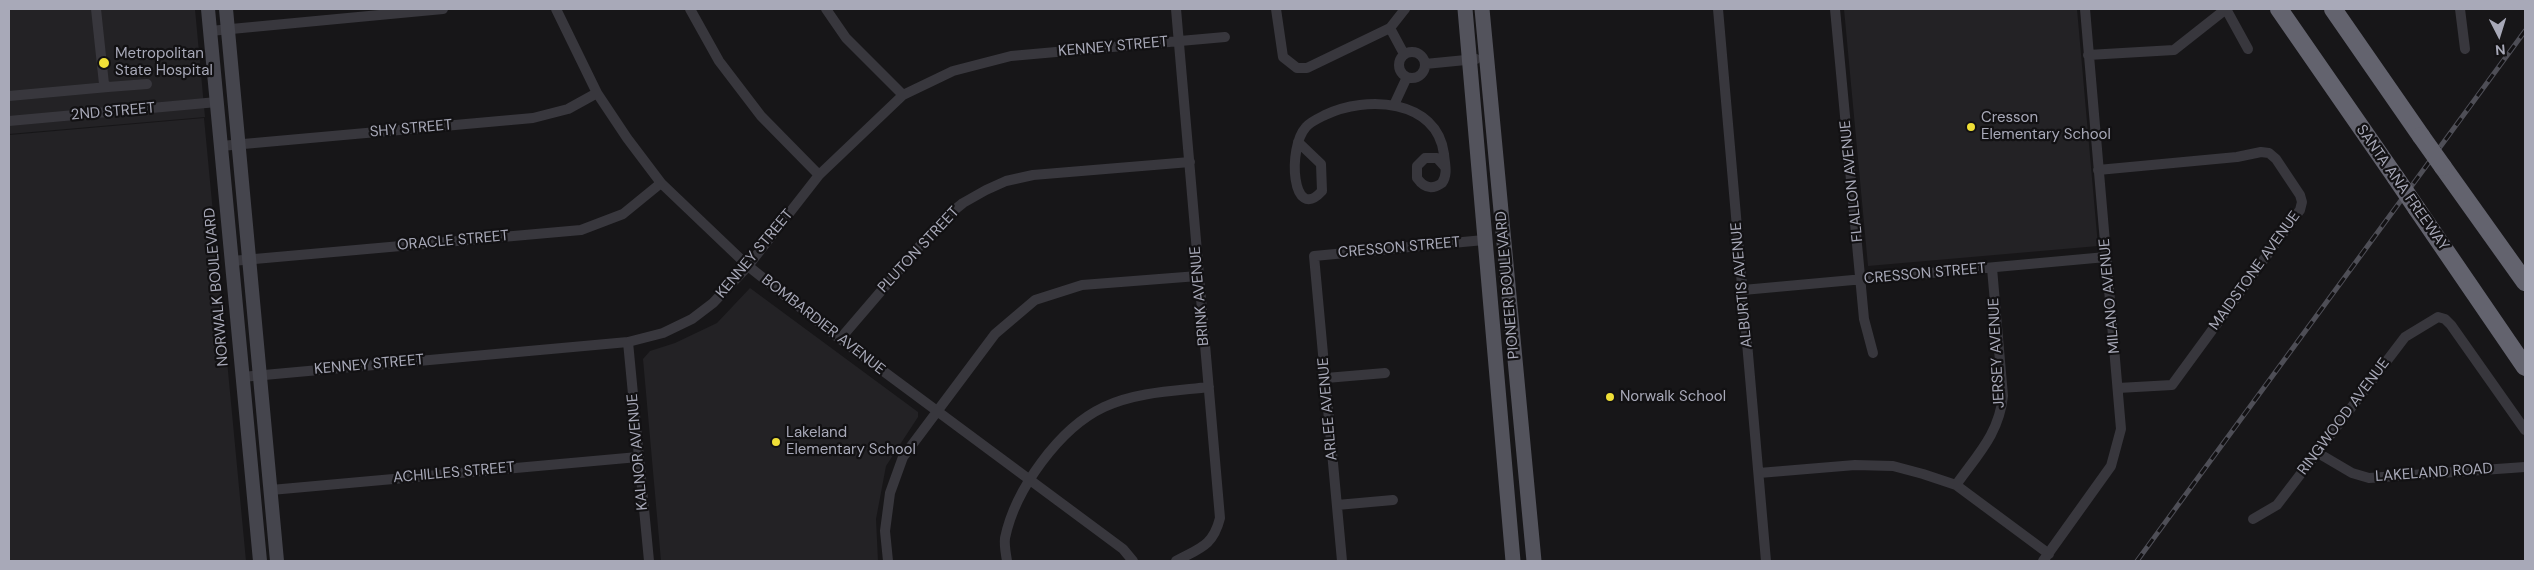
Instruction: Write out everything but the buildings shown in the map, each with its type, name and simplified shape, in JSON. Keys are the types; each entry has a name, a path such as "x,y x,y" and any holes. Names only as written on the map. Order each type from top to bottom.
{"highway":[{"name":"SANTA ANA FREEWAY","path":"2279,9 2525,368"},
{"path":"2333,9 2525,282"}],"main road":[{"name":"NORWALK BOULEVARD","path":"208,9 260,561"},
{"path":"226,9 277,561"},
{"name":"PIONEER BOULEVARD","path":"1464,9 1513,561"},
{"name":"PIONEER BOULEVARD","path":"1482,9 1534,561"}],"street":[{"path":"96,9 102,79 108,87"},
{"path":"210,32 444,9"},
{"name":"BOMBARDIER AVENUE","path":"556,9 597,93 661,184 748,266 840,339 1123,549 1133,561"},
{"path":"690,9 719,61 761,116 819,175"},
{"path":"826,9 846,38 903,95"},
{"name":"BRINK AVENUE","path":"1176,9 1220,518 1216,535 1206,544 1176,561"},
{"path":"1276,9 1283,57 1297,68 1307,68 1318,64 1390,28 1405,9"},
{"name":"ALBURTIS AVENUE","path":"1718,9 1766,561"},
{"name":"FLALLON AVENUE","path":"1835,9 1862,280 1864,319 1873,353"},
{"name":"MILANO AVENUE","path":"2046,558 2111,466 2121,429 2085,9"},
{"path":"2088,55 2174,50 2226,9 2248,49"},
{"path":"2460,9 2465,49"},
{"path":"1390,28 1404,54"},
{"name":"KENNEY STREET","path":"242,376 628,342 663,333 692,319 713,303 748,266 819,175 903,95 953,71 1011,56 1225,37"},
{"path":"1413,52 1421,56 1425,64 1422,72 1416,77 1407,77 1400,71 1399,62 1404,54 1413,52"},
{"path":"1425,64 1486,57"},
{"path":"1394,105 1407,77"},
{"path":"9,96 147,84"},
{"name":"SHY STREET","path":"221,146 533,118 568,108 597,93"},
{"name":"2ND STREET","path":"9,121 217,102"},
{"path":"1298,142 1321,164 1323,188 1314,198 1302,196 1296,186 1294,161 1298,142 1306,127 1335,110 1375,104 1394,105 1417,113 1434,127 1442,144 1446,166"},
{"name":"MAIDSTONE AVENUE","path":"2098,170 2237,157 2261,152 2269,153 2276,159 2300,195 2302,202 2300,210 2172,385 2118,388"},
{"name":"PLUTON STREET","path":"840,339 942,220 963,203 986,190 1006,181 1033,175 1190,162"},
{"name":"ORACLE STREET","path":"232,261 581,230 623,214 661,184"},
{"name":"CRESSON STREET","path":"1314,256 1484,240"},
{"name":"ARLEE AVENUE","path":"1314,256 1342,561"},
{"name":"CRESSON STREET","path":"1743,290 2106,257"},
{"name":"JERSEY AVENUE","path":"1956,485 1994,432 2001,416 2003,396 1992,268"},
{"path":"888,561 885,531 890,493 903,457 936,410 995,334 1034,300 1082,285 1198,276"},
{"name":"RINGWOOD AVENUE","path":"2252,519 2277,505 2405,337 2438,317 2445,319 2450,325 2525,430"},
{"name":"KALNOR AVENUE","path":"628,342 649,561"},
{"path":"1326,378 1385,373"},
{"path":"1007,561 1005,541 1013,511 1031,479 1067,432 1103,407 1140,394 1209,386"},
{"name":"LAKELAND ROAD","path":"2318,453 2352,473 2369,478 2525,467"},
{"name":"ACHILLES STREET","path":"271,490 638,457"},
{"path":"1759,473 1855,465 1893,466 1956,485 2046,558"},
{"path":"1337,505 1393,500"}],"shaded area":[{"name":"Metropolitan State Hospital","path":"9,9 195,9 205,117 9,134"},
{"name":"Cresson Elementary School","path":"1844,9 2077,9 2098,246 1868,266"},
{"path":"204,118 246,561 9,561 9,135"},
{"name":"Lakeland Elementary School","path":"750,288 918,412 918,417 886,466 876,519 878,561 661,561 643,359 650,351 675,343 717,323"}],"railway":[{"path":"2137,561 2525,31"}],"place":[{"name":"Metropolitan State Hospital","path":"104,63"},
{"name":"Cresson Elementary School","path":"1971,127"},
{"name":"Norwalk School","path":"1610,397"},
{"name":"Lakeland Elementary School","path":"776,442"}]}
